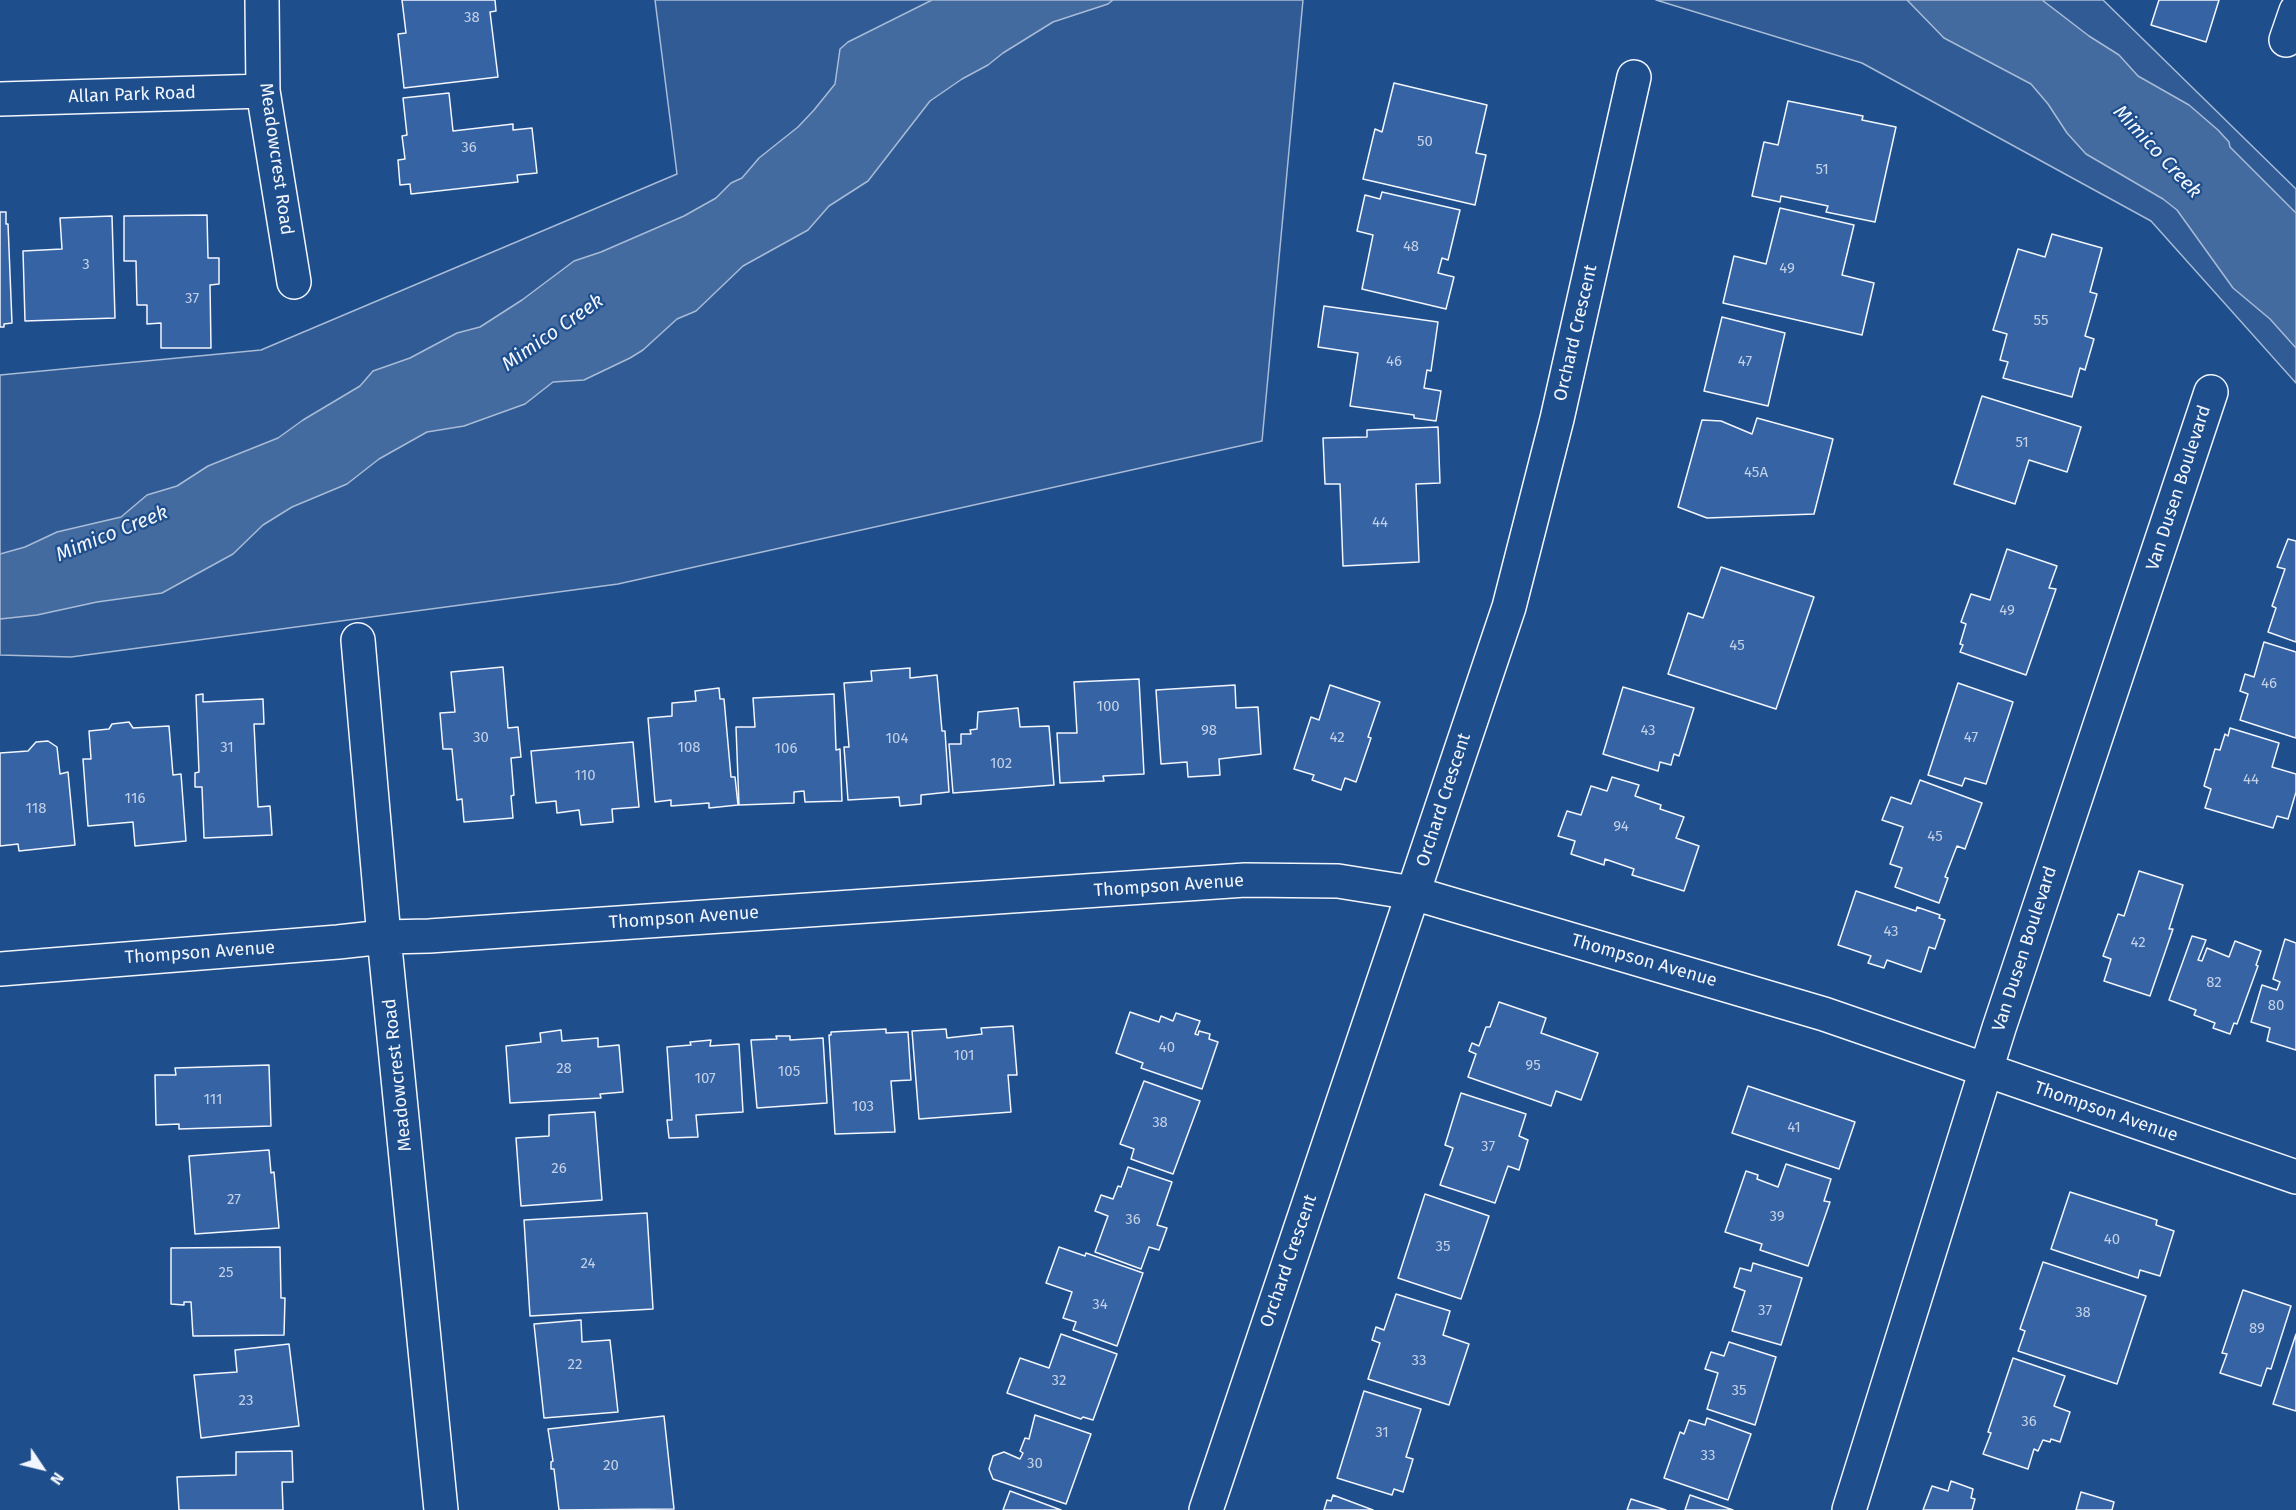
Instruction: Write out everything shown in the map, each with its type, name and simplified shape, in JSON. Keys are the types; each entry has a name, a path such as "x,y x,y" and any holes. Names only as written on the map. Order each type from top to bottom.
{"street":[{"name":"Meadowcrest Road","path":"262,0 263,91 294,282"},
{"name":"Orchard Crescent","path":"1206,1510 1509,607 1557,419 1634,77"},
{"name":"Allan Park Road","path":"0,99 263,91"},
{"name":"Van Dusen Boulevard","path":"1849,1510 1985,1071 2211,392"},
{"name":"Meadowcrest Road","path":"358,640 384,936 441,1510"},
{"name":"Thompson Avenue","path":"0,969 338,942 384,936 452,934 1245,880 1338,881 1413,893 1824,1014 2296,1177"}],"shaded area":[{"path":"655,0 1303,0 1262,441 618,584 71,657 0,655 0,375 261,350 677,174"},
{"path":"1656,0 2103,0 2296,189 2296,383 2151,221 1862,63"}],"water":[{"name":"Mimico Creek","path":"932,0 1113,0 1108,4 1053,22 930,101 868,181 829,206 808,230 743,266 696,311 677,319 643,350 630,358 584,380 553,382 525,404 464,426 427,432 379,459 347,484 292,507 263,525 233,554 162,593 97,602 37,615 0,619 0,554 25,547 57,532 121,517 147,495 177,486 208,466 278,438 303,420 360,386 373,371 410,358 457,333 480,327 522,300 574,261 601,252 684,216 716,198 731,183 742,178 759,158 798,127 814,110 835,84 840,49 848,42"},
{"name":"Mimico Creek","path":"1907,0 2042,0 2089,36 2119,55 2138,76 2189,105 2218,130 2229,142 2230,147 2296,213 2296,348 2270,319 2233,288 2177,210 2163,199 2086,154 2067,133 2048,104 2031,84 1944,38"}],"building":[{"path":"402,0 495,0 496,11 490,12 498,77 404,88 398,34 406,33"},
{"path":"2159,0 2219,0 2206,42 2151,25"},
{"path":"1394,83 1487,105 1476,153 1486,155 1475,205 1363,179 1375,129 1382,132"},
{"path":"449,93 453,131 513,124 513,130 532,128 537,173 517,175 518,182 411,194 410,184 400,185 398,160 405,159 402,136 407,135 403,98"},
{"path":"1788,101 1863,116 1862,120 1896,127 1875,222 1826,212 1828,206 1781,196 1780,202 1752,196 1764,142 1778,145"},
{"path":"1382,192 1460,210 1448,260 1442,258 1438,273 1454,277 1446,309 1362,289 1373,235 1357,231 1365,195 1380,199"},
{"path":"1780,208 1854,225 1842,275 1874,283 1862,335 1723,303 1734,256 1766,264"},
{"path":"0,212 6,212 6,224 8,224 12,323 4,324 4,327 0,327"},
{"path":"207,215 208,258 219,258 219,284 210,285 211,348 161,348 161,323 147,324 147,305 137,305 136,261 124,261 124,216"},
{"path":"112,216 115,318 25,321 23,251 62,249 60,218"},
{"path":"2052,234 2102,248 2090,292 2097,294 2085,336 2094,339 2085,370 2080,368 2072,397 2003,378 2008,362 2000,360 2007,334 1993,330 2018,249 2045,257"},
{"path":"1324,306 1438,322 1431,371 1427,370 1424,388 1441,391 1436,421 1414,418 1414,415 1350,406 1358,353 1318,347"},
{"path":"1722,317 1785,333 1768,406 1704,391"},
{"path":"1982,396 2081,427 2067,472 2029,460 2015,504 1954,484"},
{"path":"1757,418 1833,439 1814,514 1707,518 1678,507 1702,420 1721,421 1752,434"},
{"path":"1438,427 1440,483 1416,484 1419,562 1343,566 1340,484 1325,484 1323,438 1367,437 1367,430"},
{"path":"2288,539 2296,541 2296,642 2268,632 2276,608 2272,606 2285,569 2277,567"},
{"path":"2007,549 2057,566 2049,588 2056,589 2026,675 1960,652 1966,624 1961,622 1971,594 1990,600"},
{"path":"1721,567 1814,597 1776,709 1668,674 1688,613 1703,618"},
{"path":"2264,642 2296,652 2296,738 2240,720 2248,694 2240,691 2245,674 2254,677"},
{"path":"503,667 508,728 518,727 521,757 511,758 513,818 464,822 462,799 457,800 452,749 443,749 440,713 455,712 451,672"},
{"path":"910,668 910,678 937,675 942,731 945,731 949,792 921,795 921,804 900,806 899,797 848,800 844,747 849,747 844,683 872,681 871,671"},
{"path":"1139,679 1144,774 1103,776 1104,781 1060,783 1057,733 1077,733 1074,682"},
{"path":"1958,683 2013,702 1986,784 1965,778 1962,786 1928,775"},
{"path":"1235,685 1236,708 1258,707 1261,754 1219,759 1220,775 1188,777 1187,762 1161,764 1156,690"},
{"path":"1330,685 1380,702 1356,782 1345,778 1341,790 1312,780 1314,775 1294,769 1311,717 1319,720"},
{"path":"1623,687 1694,708 1679,756 1674,754 1671,765 1660,762 1658,771 1603,754"},
{"path":"719,688 720,699 724,699 731,777 735,777 738,805 709,808 709,803 671,806 671,800 655,802 648,718 672,716 672,703 696,701 695,691"},
{"path":"203,694 203,702 263,699 264,724 254,724 258,807 270,806 272,835 204,838 202,787 195,787 195,773 199,772 196,695"},
{"path":"834,694 836,750 840,749 842,801 805,802 804,791 794,792 794,803 739,805 736,727 755,727 753,698"},
{"path":"1018,708 1020,727 1049,726 1054,785 953,793 949,744 961,744 961,734 971,734 970,730 977,729 978,712"},
{"path":"129,722 133,728 169,726 173,775 181,774 186,841 135,846 133,822 88,826 83,759 91,759 89,731 109,729 112,724"},
{"path":"2230,728 2279,743 2272,767 2296,774 2296,792 2288,819 2277,816 2273,828 2205,808 2211,789 2204,786 2215,749 2220,750 2225,734 2228,736"},
{"path":"48,741 57,747 60,774 68,772 75,845 19,851 18,844 0,846 0,753 28,751 36,742"},
{"path":"633,742 639,807 612,809 613,822 581,825 579,810 557,813 556,801 536,803 531,751"},
{"path":"1612,777 1639,785 1635,796 1661,805 1660,809 1684,817 1676,838 1699,846 1684,891 1632,875 1634,869 1605,859 1604,865 1571,854 1575,841 1558,836 1567,811 1581,815 1591,786 1607,791"},
{"path":"1920,780 1982,803 1965,849 1957,846 1945,877 1948,878 1939,903 1895,887 1902,868 1890,864 1903,827 1882,820 1891,797 1911,804"},
{"path":"2139,871 2183,885 2169,929 2173,929 2150,996 2104,981 2111,959 2103,956 2118,914 2124,916"},
{"path":"1856,891 1916,911 1917,907 1940,915 1939,918 1945,920 1935,949 1929,947 1921,972 1887,960 1884,968 1868,963 1871,956 1838,945"},
{"path":"2192,936 2206,940 2198,960 2202,961 2207,948 2229,957 2235,941 2261,951 2256,965 2258,966 2237,1024 2234,1023 2230,1034 2213,1028 2215,1023 2194,1015 2196,1010 2169,1000"},
{"path":"2285,939 2296,943 2296,1050 2267,1041 2270,1028 2251,1022 2262,985 2277,990 2280,982 2273,979"},
{"path":"1499,1002 1546,1018 1541,1033 1598,1053 1581,1100 1556,1091 1551,1106 1468,1077 1476,1054 1469,1051 1472,1043 1479,1046 1486,1027 1490,1027"},
{"path":"1130,1012 1159,1022 1161,1016 1173,1021 1176,1013 1200,1021 1195,1034 1198,1035 1199,1031 1210,1034 1209,1039 1218,1042 1202,1089 1141,1068 1143,1063 1116,1053"},
{"path":"1013,1026 1017,1075 1008,1075 1011,1112 919,1119 912,1031 946,1029 947,1038 982,1034 981,1028"},
{"path":"886,1029 886,1033 908,1032 911,1080 891,1081 895,1132 835,1134 829,1035 831,1032"},
{"path":"561,1030 562,1041 598,1038 598,1047 619,1045 623,1092 600,1094 601,1098 510,1103 506,1046 541,1042 540,1033"},
{"path":"776,1036 790,1036 790,1040 823,1038 827,1103 757,1108 751,1040 777,1039"},
{"path":"711,1040 710,1046 739,1044 743,1112 696,1115 698,1137 669,1138 667,1120 672,1120 667,1047"},
{"path":"269,1065 271,1126 179,1129 179,1124 156,1125 155,1075 176,1075 175,1068"},
{"path":"1144,1081 1200,1101 1173,1174 1131,1159 1134,1149 1120,1144"},
{"path":"1748,1086 1855,1122 1839,1169 1732,1133"},
{"path":"1461,1093 1526,1114 1519,1136 1528,1140 1519,1170 1508,1166 1495,1203 1440,1185 1453,1148 1445,1145"},
{"path":"595,1112 602,1200 521,1206 516,1138 549,1136 549,1115"},
{"path":"269,1150 271,1173 274,1172 279,1228 195,1234 189,1156"},
{"path":"1786,1164 1831,1179 1824,1201 1830,1202 1808,1266 1760,1250 1762,1244 1725,1232 1746,1171 1758,1175 1757,1179 1778,1187"},
{"path":"1128,1167 1172,1182 1157,1225 1167,1228 1159,1250 1149,1247 1141,1269 1095,1252 1108,1216 1095,1211 1101,1195 1113,1199 1118,1186 1121,1187"},
{"path":"2070,1192 2157,1220 2156,1225 2174,1231 2160,1276 2140,1270 2138,1278 2051,1249"},
{"path":"1425,1194 1489,1216 1461,1299 1398,1278"},
{"path":"647,1213 653,1309 530,1316 524,1220"},
{"path":"280,1247 281,1298 285,1298 284,1335 193,1336 191,1302 184,1302 184,1305 171,1304 171,1248"},
{"path":"1059,1247 1085,1256 1086,1253 1143,1273 1117,1346 1073,1330 1076,1322 1063,1318 1072,1292 1046,1283"},
{"path":"2043,1262 2146,1296 2117,1384 2018,1351 2025,1331 2020,1329"},
{"path":"1753,1263 1802,1278 1781,1345 1732,1331 1745,1291 1734,1287 1740,1268 1751,1271"},
{"path":"2243,1290 2291,1306 2271,1369 2267,1368 2261,1386 2220,1373 2227,1354 2222,1353"},
{"path":"1396,1294 1450,1311 1443,1335 1469,1344 1449,1405 1368,1379 1380,1343 1372,1340 1376,1327 1384,1330"},
{"path":"581,1320 582,1342 610,1340 618,1412 544,1418 534,1324"},
{"path":"1061,1334 1117,1354 1093,1420 1083,1417 1081,1419 1007,1393 1020,1358 1049,1368"},
{"path":"2296,1334 2296,1411 2273,1404"},
{"path":"1729,1342 1776,1357 1755,1425 1707,1409 1718,1373 1705,1369 1711,1352 1724,1356"},
{"path":"289,1344 299,1426 201,1438 194,1375 237,1372 235,1350"},
{"path":"2013,1358 2065,1376 2054,1406 2070,1412 2060,1442 2051,1439 2050,1442 2043,1440 2038,1451 2034,1449 2028,1469 1983,1454"},
{"path":"1364,1391 1421,1409 1406,1457 1413,1459 1403,1492 1394,1489 1392,1495 1337,1478"},
{"path":"1035,1415 1091,1434 1066,1504 993,1479 989,1469 993,1456 1004,1452 1020,1459 1023,1453 1020,1451 1025,1438 1029,1439"},
{"path":"664,1416 674,1509 559,1510 554,1469 551,1469 553,1461 548,1429"},
{"path":"1707,1418 1751,1434 1728,1500 1664,1478 1680,1432 1684,1434 1689,1420 1705,1425"},
{"path":"292,1451 293,1482 282,1482 283,1510 179,1510 177,1477 236,1475 236,1452"},
{"path":"1951,1481 1973,1489 1971,1498 1975,1499 1972,1510 1923,1510 1932,1486 1948,1491"},
{"path":"1010,1491 1061,1510 1003,1510"},
{"path":"2081,1492 2114,1502 2112,1510 2076,1510"},
{"path":"1333,1495 1373,1510 1324,1510 1327,1500 1331,1501"},
{"path":"1690,1495 1733,1510 1685,1510"},
{"path":"1631,1499 1666,1510 1627,1510"}]}
